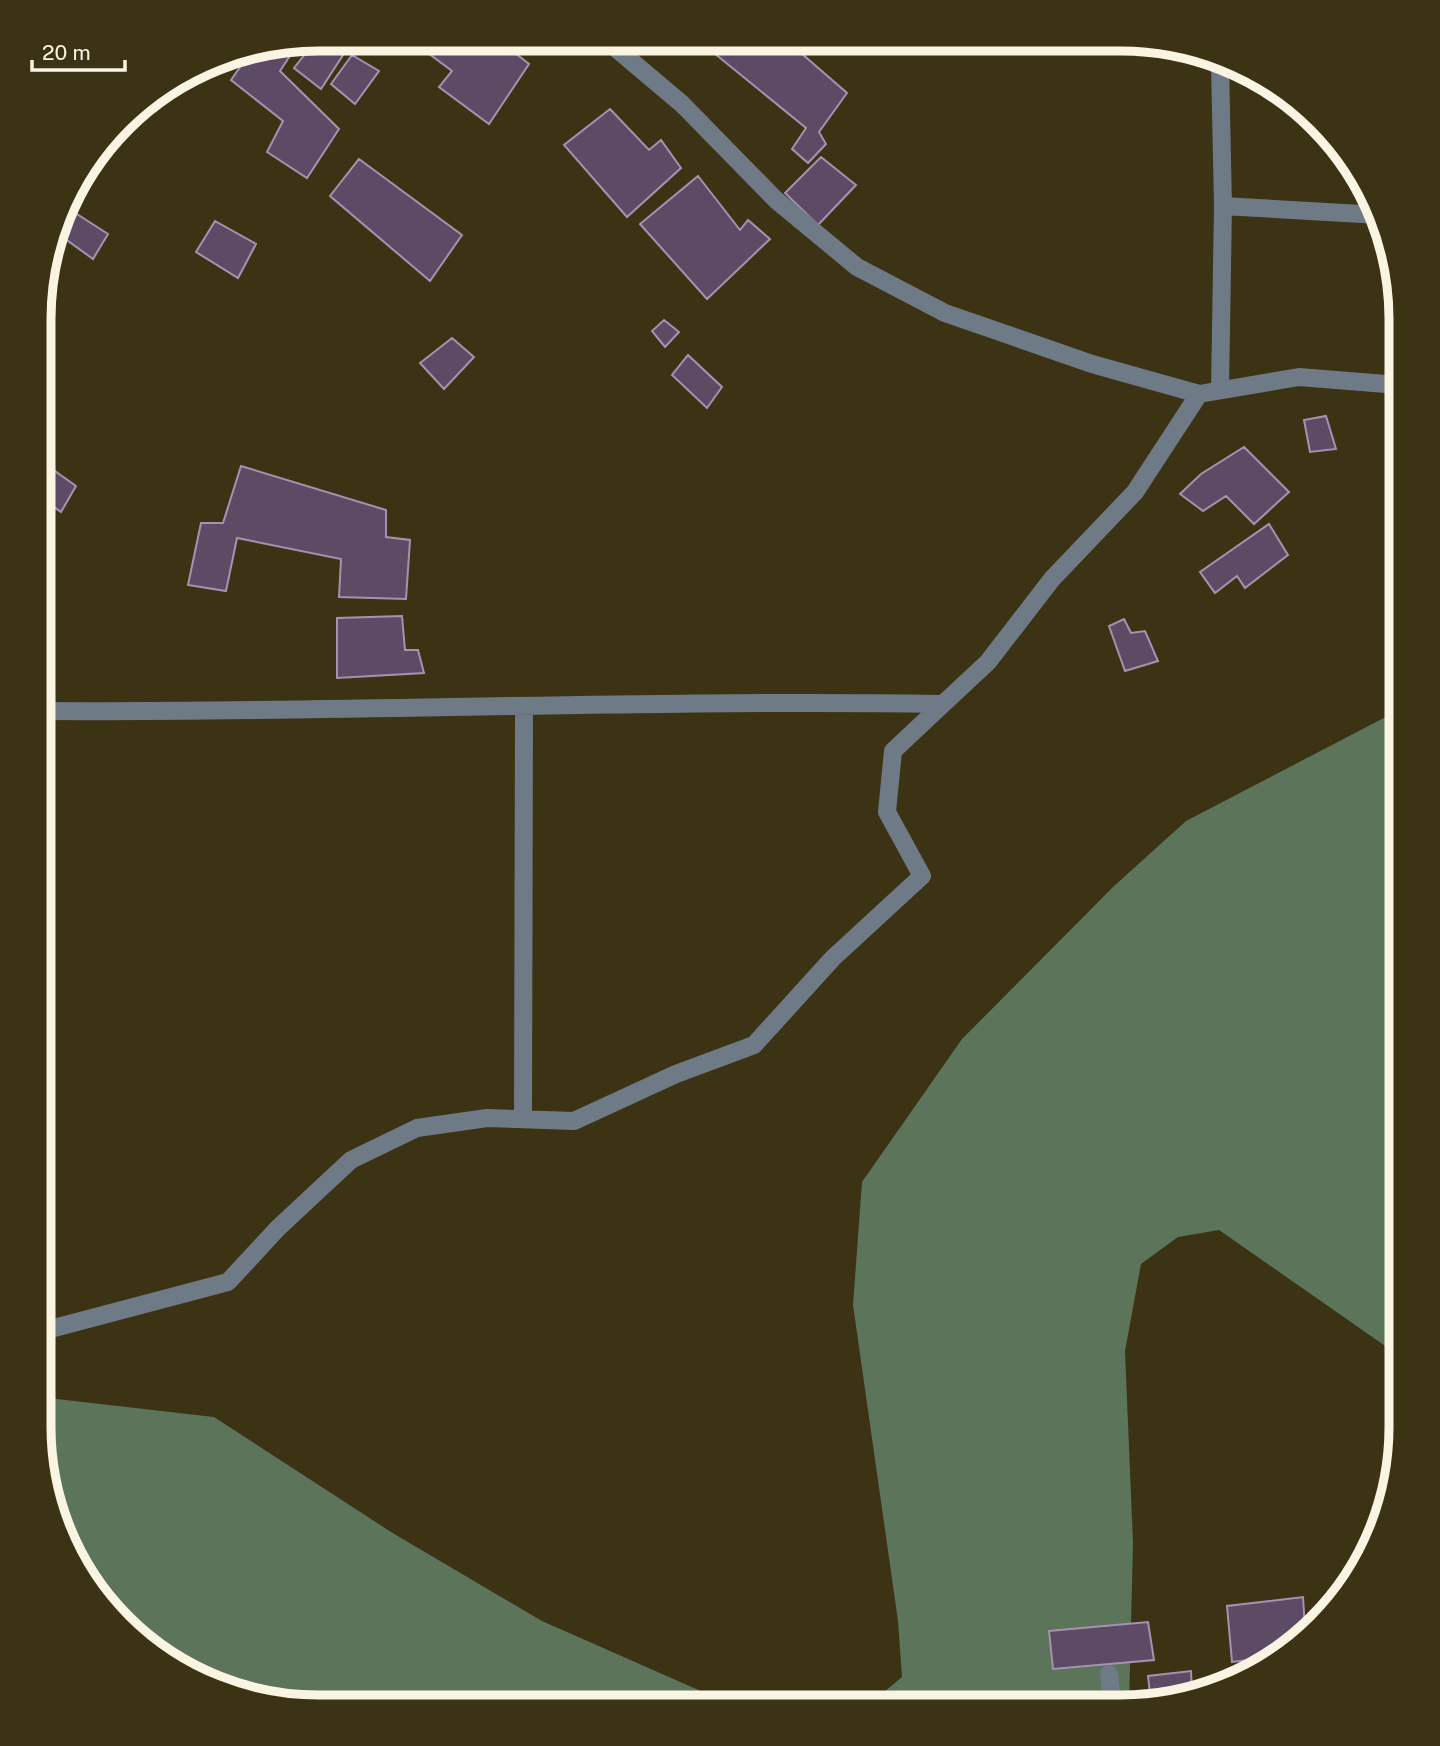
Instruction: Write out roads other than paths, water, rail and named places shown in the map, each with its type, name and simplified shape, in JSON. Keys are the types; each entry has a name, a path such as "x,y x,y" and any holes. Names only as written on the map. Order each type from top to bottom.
{"street":[{"path":"623,51 682,104 776,200 857,267 945,313 1091,364 1199,394 1299,377 1389,385"},
{"path":"1220,70 1223,206 1220,390"},
{"path":"1223,206 1368,214"},
{"path":"51,1329 228,1282 278,1228 351,1160 417,1128 487,1118 574,1121 676,1074 754,1045 833,958 922,876 887,812 893,751 988,662 1052,579 1135,492 1199,394"},
{"path":"51,711 784,701 943,704"},
{"path":"523,1119 524,706"},
{"path":"1110,1674 1112,1695"}]}
